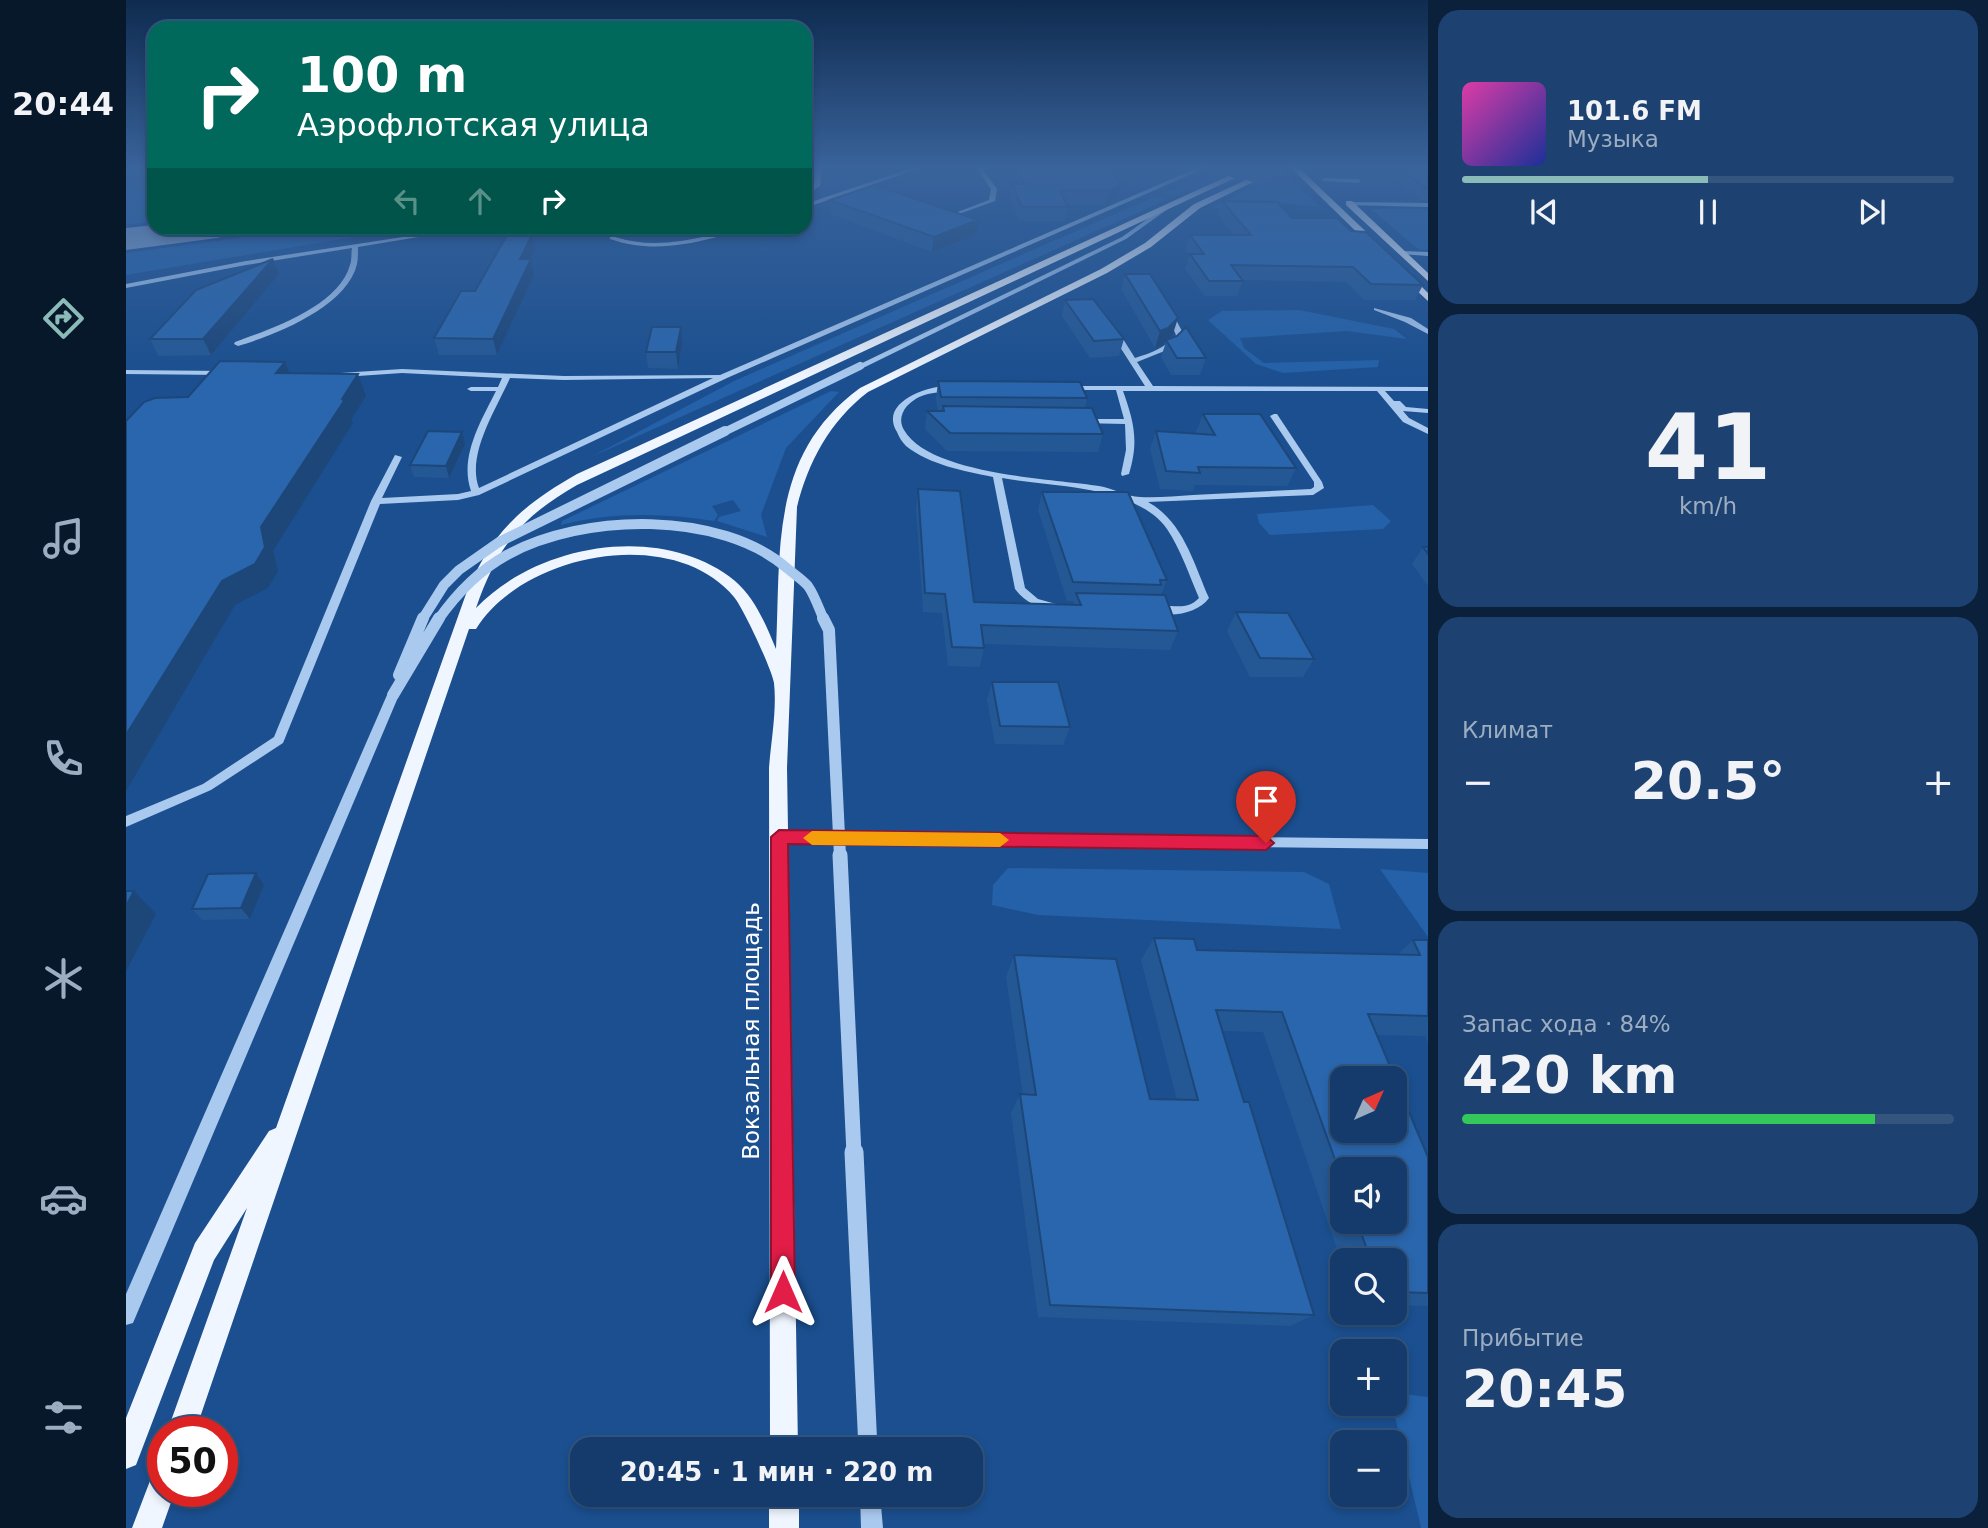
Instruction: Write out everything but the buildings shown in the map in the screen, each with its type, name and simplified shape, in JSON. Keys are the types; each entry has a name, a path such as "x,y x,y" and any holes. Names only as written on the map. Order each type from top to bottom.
{"main road":[{"path":"187,1416 448,668 497,544 530,509 616,461 1103,236"},
{"name":"Вокзальная площадь","path":"783,1437 779,837 781,681 790,507 794,486 815,443 852,399 879,381 1104,271 1160,236"},
{"path":"1366,236 1382,252"},
{"path":"1385,236 1428,278"},
{"path":"1401,270 1428,298"},
{"path":"448,668 478,614 500,594 527,576 568,558 609,552 642,552 691,562 731,585 746,603 781,681"},
{"path":"126,1455 204,1252 292,1116"},
{"path":"147,1528 154,1507"},
{"path":"784,1507 784,1528"}],"street":[{"path":"126,291 129,285 417,236"},
{"path":"612,236 638,245 694,241 711,236"},
{"path":"376,501 458,497 476,493 724,376 1045,236"},
{"path":"126,1316 393,695 415,629 449,577 473,556 526,527 1126,236"},
{"path":"238,344 308,315 328,300 354,267 355,246"},
{"path":"1403,253 1428,254"},
{"path":"1133,361 1167,349 1180,335 1166,305"},
{"path":"1376,309 1408,320 1428,332"},
{"path":"1111,327 1151,389"},
{"path":"329,375 401,371 578,378 724,376"},
{"path":"126,372 236,373"},
{"path":"476,493 470,479 473,456 507,375"},
{"path":"959,388 932,389 914,397 897,415 898,430 908,443 926,454 956,466 1107,491 1135,500 1154,510 1170,526 1204,598 1200,605 1189,610 1149,608"},
{"path":"1052,388 1428,389"},
{"path":"1119,388 1129,422 1133,450 1125,474"},
{"path":"471,389 502,389"},
{"path":"1382,389 1404,409 1428,411"},
{"path":"1382,389 1406,420 1428,431"},
{"path":"1135,500 1313,492 1318,488 1318,482 1274,416"},
{"path":"1074,421 1129,422"},
{"path":"126,822 207,786 279,740 376,501 398,457"},
{"path":"997,474 1020,589 1029,600 1041,606 1068,606"},
{"path":"393,695 455,597 471,579 530,546 589,529 660,524 729,536 782,561 808,587 829,630 867,1437"},
{"path":"779,837 1428,844"},
{"path":"871,1507 872,1528"}],"shaded area":[{"path":"250,236 358,236 126,275 126,253"},
{"path":"1064,236 1085,236 591,457 734,381"},
{"path":"1403,236 1428,236 1428,250 1419,250"},
{"path":"1299,310 1394,329 1407,339 1347,331 1240,338 1244,348 1264,363 1379,360 1378,367 1283,373 1256,364 1208,320 1222,311"},
{"path":"831,391 839,392 786,448 761,515 767,537 717,521 719,517 741,511 733,500 712,506 718,515 714,521 637,515 561,525 562,521"},
{"path":"1373,505 1391,521 1383,529 1270,535 1259,523 1257,514"},
{"path":"1008,868 1304,872 1329,884 1341,929 1038,915 992,905 993,885"},
{"path":"1380,869 1428,873 1428,937"},
{"path":"1407,1394 1428,1397 1428,1528 1421,1528 1407,1468 1407,1430 1398,1430 1395,1416 1407,1416"}],"taxiway":[{"path":"126,239 148,236"}],"slow traffic":[{"path":"812,838 1000,840"}],"route":[{"path":"783,1292 779,837 1266,843"}]}
